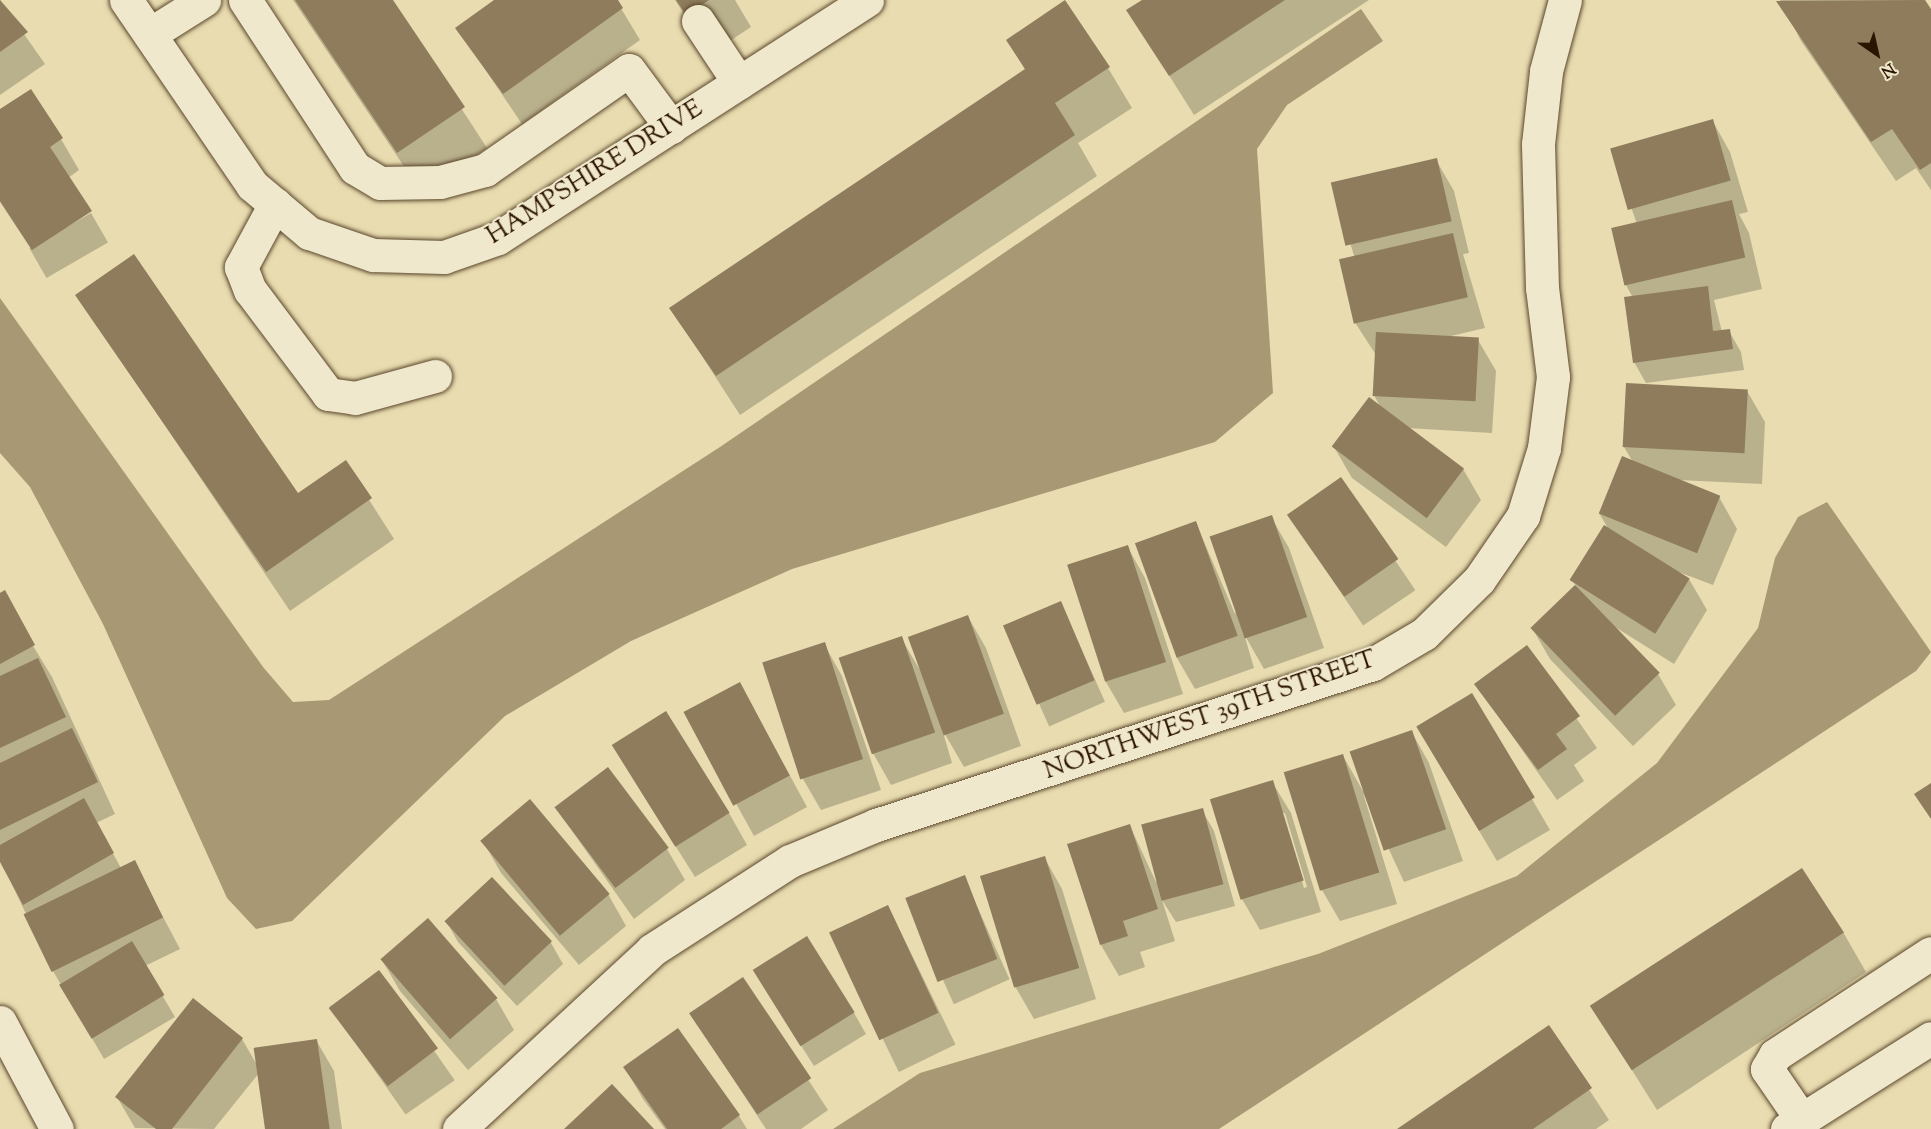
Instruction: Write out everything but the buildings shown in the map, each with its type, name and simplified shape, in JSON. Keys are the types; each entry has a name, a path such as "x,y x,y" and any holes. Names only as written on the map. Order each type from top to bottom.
{"street":[{"name":"HAMPSHIRE DRIVE","path":"126,0 252,185 309,233 374,255 444,257 498,238 867,0"},
{"path":"150,34 204,0"},
{"path":"245,0 355,168 380,183 440,182 485,170 629,70 671,127"},
{"name":"NORTHWEST 39TH STREET","path":"459,1129 652,950 790,861 876,825 1373,664 1424,634 1479,580 1523,516 1544,448 1553,377 1542,288 1538,144 1546,71 1564,0"},
{"path":"698,21 739,83"},
{"path":"275,204 241,267 250,290 328,394 355,398 435,376"},
{"path":"1931,953 1775,1055 1767,1069 1794,1124 1931,1038"},
{"path":"0,1022 57,1129"}],"shaded area":[{"path":"1361,9 1383,41 1287,105 1257,149 1273,393 1215,442 792,569 631,641 505,716 292,921 256,929 227,898 103,624 30,487 0,453 0,298 263,667 293,702 329,700 720,447"},
{"path":"1827,502 1931,652 1916,671 1219,1129 833,1129 920,1073 1318,954 1517,876 1657,763 1758,628 1775,558 1798,517"}]}
